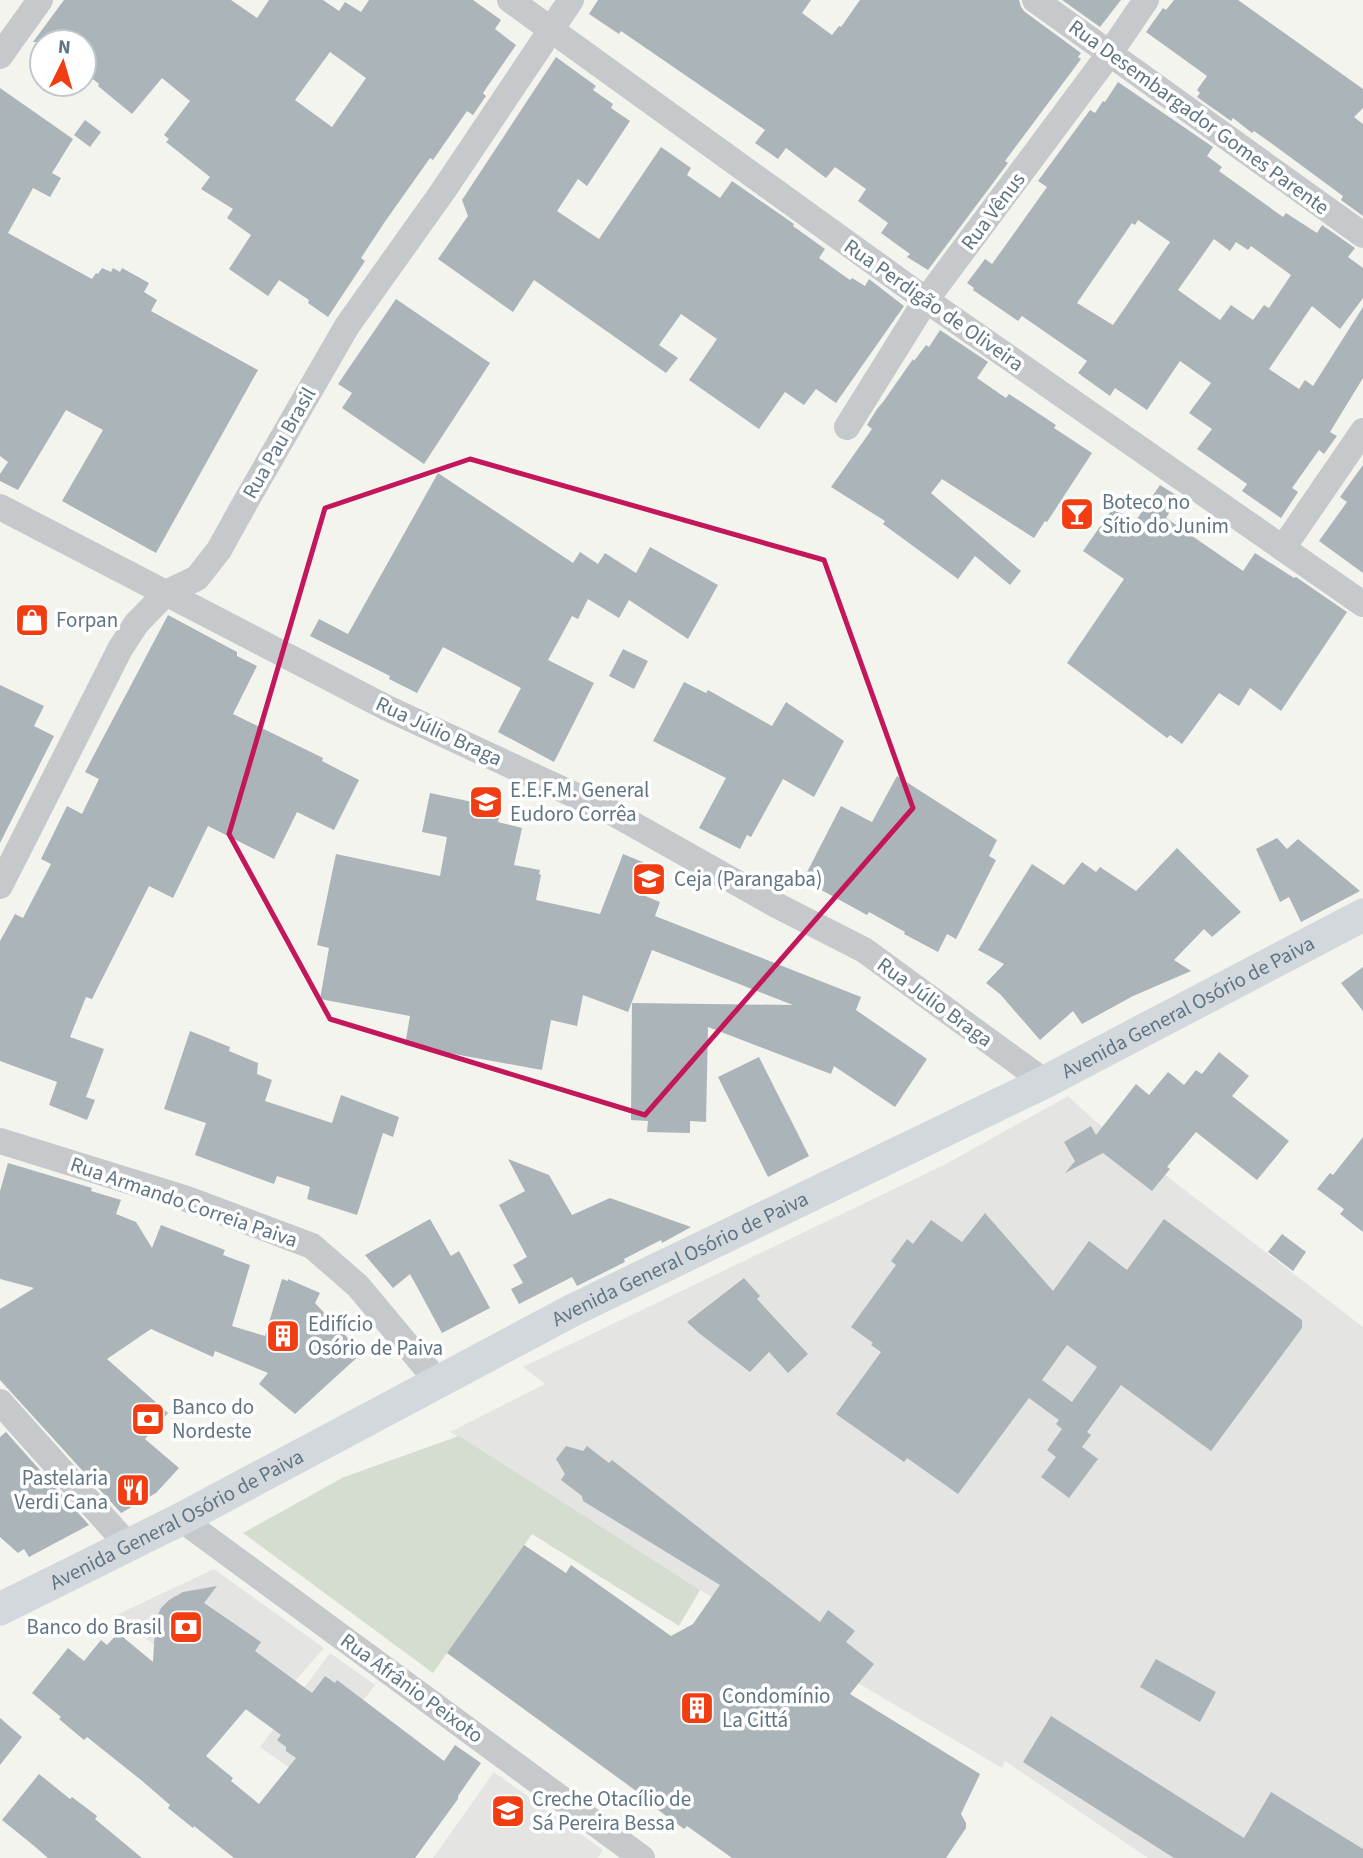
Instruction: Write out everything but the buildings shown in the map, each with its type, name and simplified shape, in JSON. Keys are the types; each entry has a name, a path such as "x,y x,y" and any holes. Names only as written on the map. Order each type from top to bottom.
{"main road":[{"name":"Avenida General Osório de Paiva","path":"0,1609 181,1519 573,1310 1045,1082 1363,915"}],"street":[{"path":"0,56 40,0"},
{"name":"Rua Perdigão de Oliveira","path":"510,0 926,300 1363,604"},
{"name":"Rua Pau Brasil","path":"2,878 120,649 136,624 166,593 197,578 219,550 347,326 443,191 571,0"},
{"name":"Rua Desembargador Gomes Parente","path":"1035,0 1363,235"},
{"name":"Rua Vênus","path":"847,427 926,300 1110,53 1146,0"},
{"path":"1283,548 1363,431"},
{"name":"Rua Júlio Braga","path":"0,507 387,708 613,813 778,906 864,950 1045,1082"},
{"name":"Rua Armando Correia Paiva","path":"0,1141 187,1199 312,1246 358,1286 438,1382"},
{"path":"0,1402 127,1544"},
{"name":"Rua Afrânio Peixoto","path":"181,1519 642,1858"}],"highlighted area":[{"path":"470,459 824,560 913,808 645,1115 330,1019 229,834 325,508"}],"shaded area":[{"path":"1068,1096 1094,1120 1363,1327 1363,1858 1148,1858 1005,1761 1002,1768 700,1590 450,1432 545,1384 523,1367 944,1165"},
{"path":"459,1436 700,1590 679,1626 532,1534 433,1673 243,1533 344,1477"},
{"path":"214,1569 324,1648 264,1723 114,1616"},
{"path":"330,1653 375,1685 304,1778 260,1747"},
{"name":"Creche Otacílio de Sá Pereira Bessa","path":"494,1772 603,1850 598,1858 433,1858"}],"place":[{"name":"Boteco no Sítio do Junim","path":"1077,514"},
{"name":"Forpan","path":"32,620"},
{"name":"E.E.F.M. General Eudoro Corrêa","path":"486,802"},
{"name":"Ceja (Parangaba)","path":"649,879"},
{"name":"Edifício Osório de Paiva","path":"283,1336"},
{"name":"Banco do Nordeste","path":"148,1419"},
{"name":"Pastelaria Verdi Cana","path":"133,1490"},
{"name":"Banco do Brasil","path":"186,1627"},
{"name":"Condomínio La Cittá","path":"697,1708"},
{"name":"Creche Otacílio de Sá Pereira Bessa","path":"508,1811"}]}
